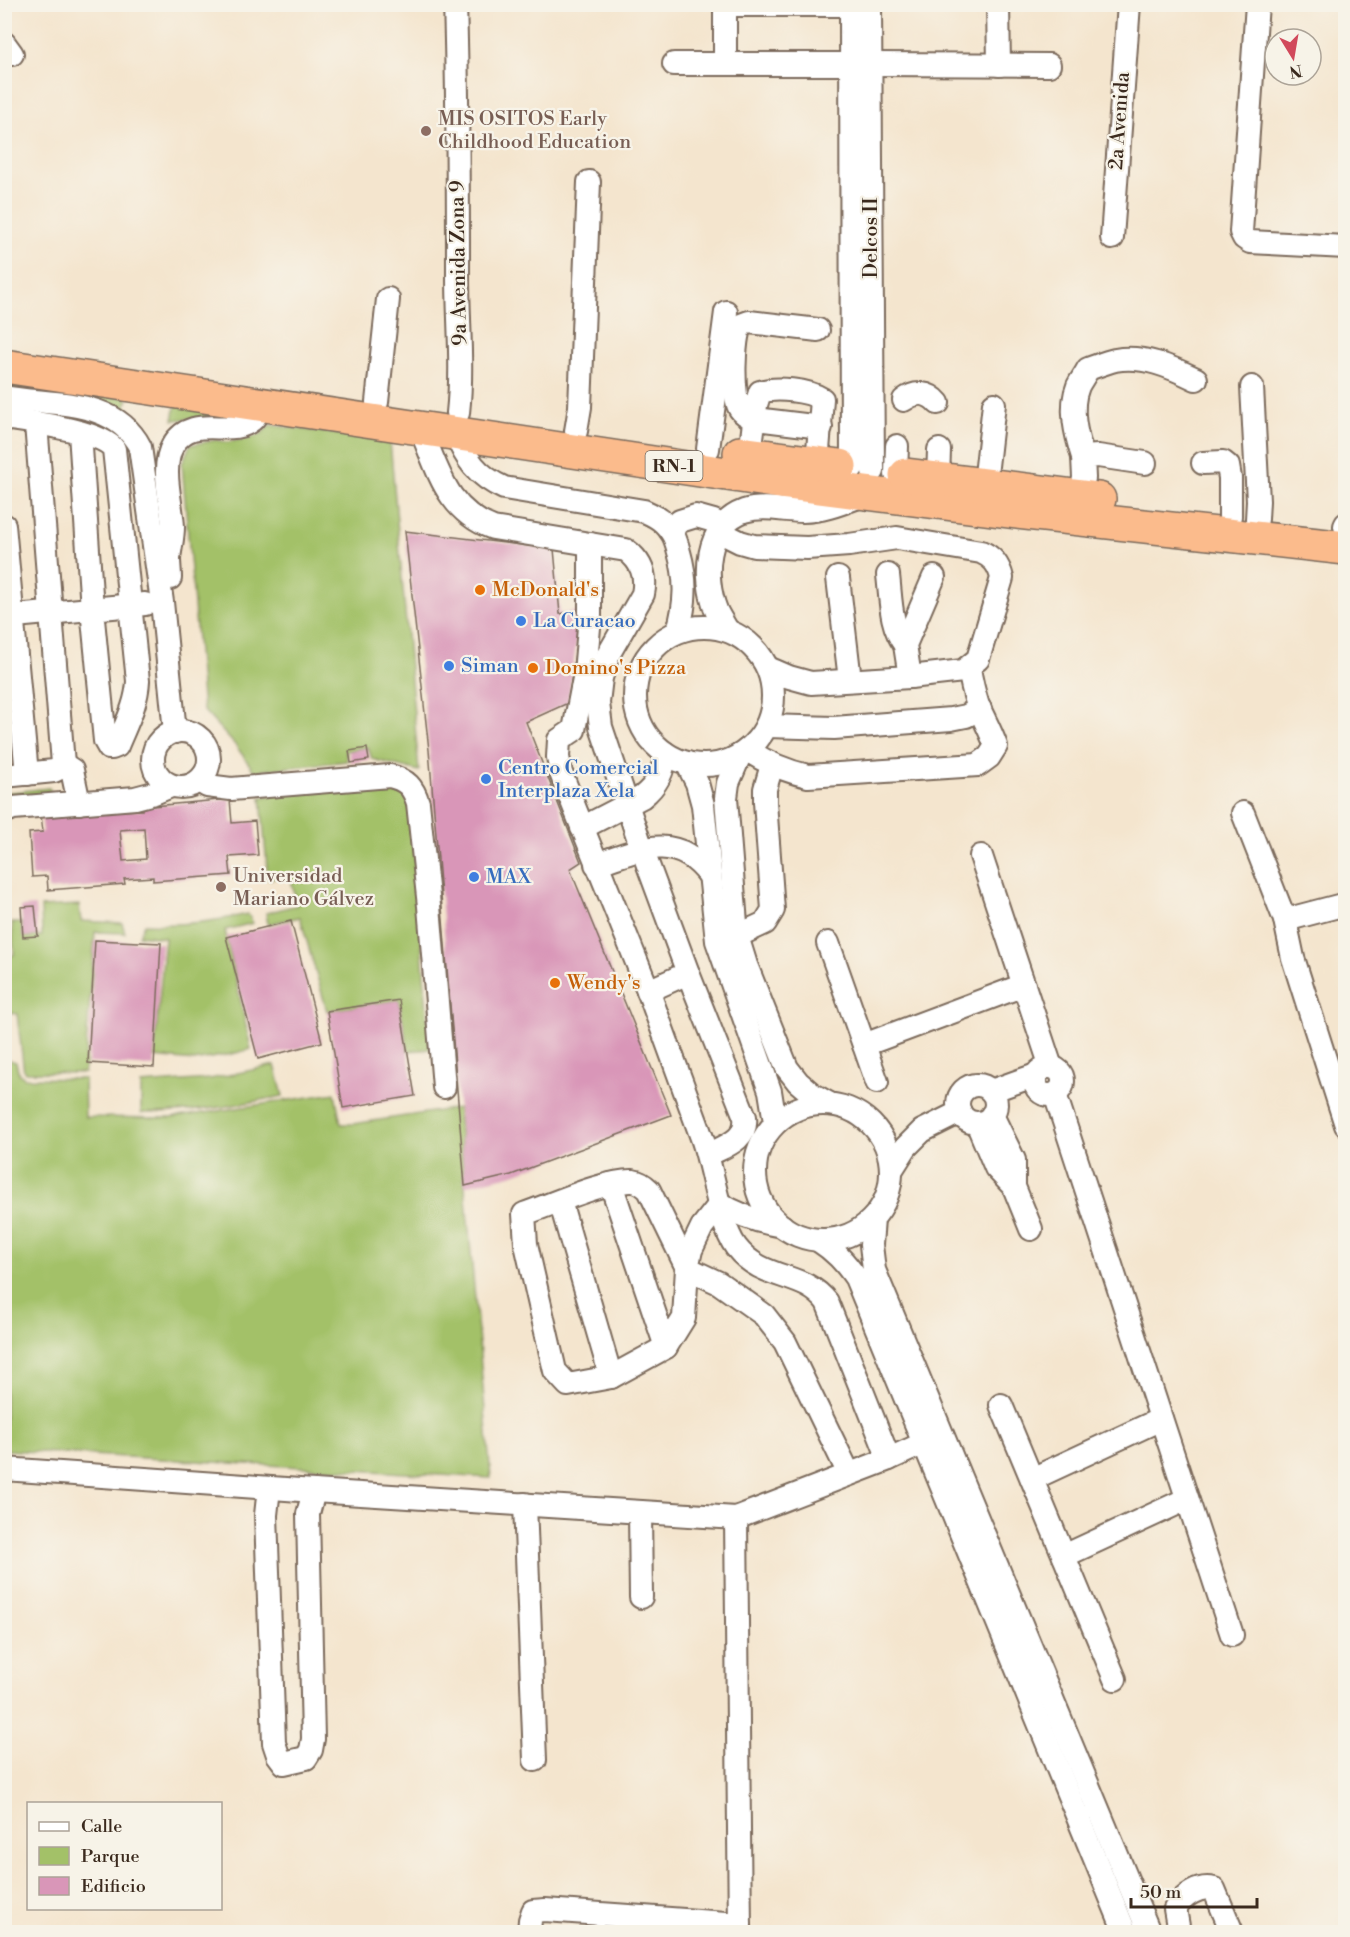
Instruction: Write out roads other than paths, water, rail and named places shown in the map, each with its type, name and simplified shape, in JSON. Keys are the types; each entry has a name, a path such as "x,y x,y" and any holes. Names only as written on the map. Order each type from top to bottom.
{"highway":[{"name":"RN-1","path":"4,348 376,402 456,423 787,483 877,470 938,465 985,484 1243,518 1345,525"},
{"name":"RN-1","path":"4,366 420,428 456,423 576,431 877,470 1024,513 1346,548"}],"street":[{"name":"9a Avenida Zona 9","path":"455,4 461,383 456,423"},
{"path":"725,64 725,5 884,4"},
{"path":"998,4 999,65"},
{"name":"2a Avenida","path":"1112,238 1129,4"},
{"path":"1257,4 1241,232 1250,242 1346,247"},
{"name":"Delcos II","path":"851,5 861,64 877,470"},
{"name":"Delcos II","path":"861,64 870,5"},
{"path":"674,64 1049,65"},
{"path":"576,431 580,395 589,182"},
{"path":"376,402 388,299"},
{"path":"708,449 726,312"},
{"path":"818,330 749,322 741,325 737,334 735,399 739,408 746,415 755,419 821,427"},
{"path":"1080,497 1084,478 1083,457 1077,436 1074,408 1078,387 1088,369 1115,360 1140,360 1167,365 1196,379"},
{"path":"1243,518 1258,501 1252,387"},
{"path":"750,455 756,405 760,392 771,388 815,395 822,399 817,464"},
{"path":"904,400 915,394 928,395 938,403"},
{"path":"4,397 91,408 116,419 136,439 142,454 168,602 179,732"},
{"path":"168,602 169,559 173,529 168,490 168,465 172,446 188,430 245,425 254,419 262,404"},
{"path":"985,484 994,404"},
{"path":"4,418 80,433 110,443 114,449 138,681 137,697 117,746 112,748 109,748 105,741 92,609 80,433"},
{"path":"456,423 464,454 475,470 504,488 644,511 656,516 676,538 683,565 686,587 684,610 678,631"},
{"path":"4,525 16,775 54,771 63,764 36,424"},
{"path":"420,428 448,492 467,515 493,528 626,550 638,561 645,577 643,594 608,655 601,678 598,703 601,727 642,849 746,1121 739,1139 708,1155"},
{"path":"1083,457 1098,456 1145,463"},
{"path":"1203,463 1223,462 1228,466 1243,518"},
{"path":"727,630 716,610 710,588 710,553 721,528 734,516 758,508 792,511 819,509 877,470"},
{"path":"670,530 680,521 696,516 714,521 728,536 754,546 807,548 897,538 974,551 988,555 997,565 1002,578 978,659 969,668 956,673 811,682 789,677 768,668"},
{"path":"590,544 590,616 585,673 574,730 559,740 561,772 648,991 708,1155 727,1231 745,1257 758,1267 814,1288 827,1302 889,1459"},
{"path":"888,575 894,623 896,632 905,645 909,677"},
{"path":"905,645 934,577"},
{"path":"838,578 850,680"},
{"path":"9,617 168,602"},
{"path":"770,717 773,688 768,668 752,645 727,630 703,626 678,631 657,645 642,664 635,688 637,712 647,735 665,753 687,763 705,765 723,762 744,752 756,742 770,717 788,693 811,682"},
{"path":"744,752 786,771 808,776 978,765 989,758 996,746 972,689 969,668"},
{"path":"770,717 834,729 966,716 980,709"},
{"path":"4,812 13,808 135,798 171,786 185,787 199,781 208,765 209,756 206,747 192,734 179,732 160,741 153,758 157,774 171,786"},
{"path":"744,752 733,768 726,798 738,936 750,976 787,1068 812,1094 828,1103 854,1110 874,1126 887,1146 892,1169 888,1196 873,1219 857,1231 838,1239 818,1240 793,1234 771,1218 758,1196 753,1170 759,1144 775,1122 800,1107 828,1103"},
{"path":"582,828 642,798 657,783 662,773 665,753"},
{"path":"687,763 697,783 703,805 717,941 770,1091 775,1122"},
{"path":"63,764 72,770 79,803"},
{"path":"738,936 765,923 773,910 765,802 766,783 772,765"},
{"path":"199,781 216,788 231,789 390,776 402,778 410,785 418,803 426,871 444,1087"},
{"path":"1243,813 1285,920 1293,958 1346,1125"},
{"path":"596,864 655,846 681,851 692,857 710,876"},
{"path":"981,856 1024,985 1046,1082 1232,1635"},
{"path":"1285,920 1346,904"},
{"path":"828,943 877,1082"},
{"path":"648,991 688,973"},
{"path":"864,1045 1024,985"},
{"path":"874,1126 900,1131 922,1131 1046,1082"},
{"path":"983,1108 1014,1160 1014,1187 1031,1229"},
{"path":"892,1169 906,1147 922,1131"},
{"path":"720,1204 702,1227 691,1250 687,1268 684,1318 666,1347 612,1377 568,1385 555,1371 526,1244 524,1214 611,1184 634,1181 649,1190 687,1268 719,1283 764,1315 785,1342 849,1474"},
{"path":"611,1184 666,1347"},
{"path":"560,1201 612,1377"},
{"path":"720,1204 739,1215 782,1226"},
{"path":"873,1219 871,1245 874,1270 933,1439 1125,1932"},
{"path":"818,1240 840,1257 856,1278 933,1439 1149,1932"},
{"path":"1001,1405 1115,1679"},
{"path":"1032,1479 1161,1419"},
{"path":"4,1469 736,1518 889,1459 933,1439"},
{"path":"269,1488 266,1515 274,1743 278,1755 284,1762 306,1758 311,1750 313,1739 308,1514 314,1491"},
{"path":"1064,1556 1187,1499"},
{"path":"525,1504 535,1760"},
{"path":"640,1512 642,1597"},
{"path":"529,1932 533,1911 545,1910 740,1928 736,1518"},
{"path":"1179,1932 1175,1909 1184,1897 1206,1887 1214,1889 1232,1932"}],"place":[{"name":"MIS OSITOS Early Childhood Education","path":"426,131"},
{"name":"McDonald's","path":"480,590"},
{"name":"La Curacao","path":"521,621"},
{"name":"Siman","path":"449,666"},
{"name":"Domino's Pizza","path":"533,668"},
{"name":"Centro Comercial Interplaza Xela","path":"486,779"},
{"name":"MAX","path":"474,877"},
{"name":"Universidad Mariano Gálvez","path":"221,887"},
{"name":"Wendy's","path":"555,983"}]}
